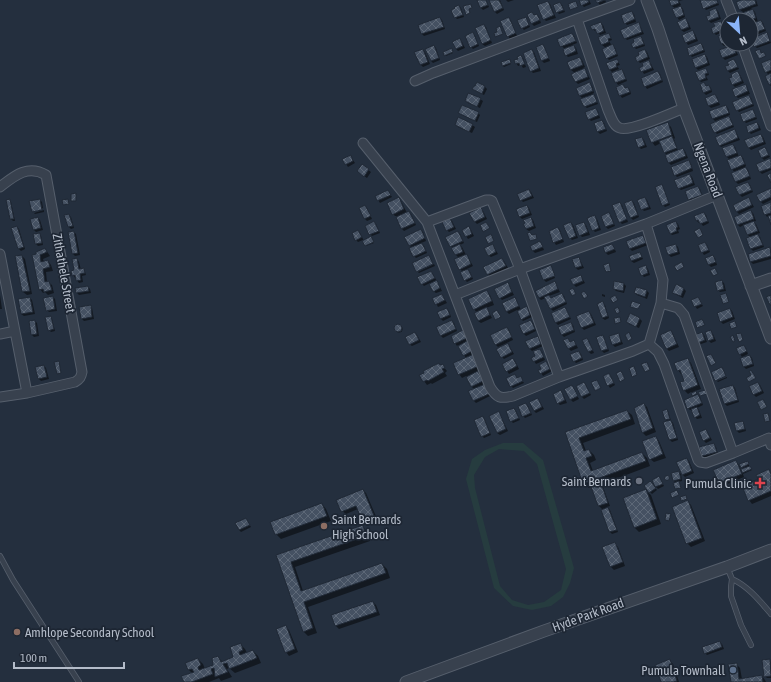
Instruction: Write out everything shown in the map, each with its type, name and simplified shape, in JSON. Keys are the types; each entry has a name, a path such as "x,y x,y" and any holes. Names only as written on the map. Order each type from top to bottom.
{"street":[{"path":"415,81 630,0"},
{"name":"Ngena Road","path":"648,0 684,108 771,338"},
{"path":"726,0 731,12"},
{"path":"577,19 614,124 619,128 627,129 684,108"},
{"path":"745,52 771,126"},
{"path":"363,143 427,222 490,387 495,394 505,398 512,396 649,344"},
{"name":"Zithathele Street","path":"0,187 21,172 30,170 46,175 82,372 79,379 75,382 27,393"},
{"path":"456,295 520,269 646,224 717,195"},
{"path":"427,222 486,200 492,201 520,269 559,377"},
{"path":"646,224 663,280 661,303 649,344"},
{"path":"0,254 27,393 0,397"},
{"path":"751,286 771,279"},
{"path":"661,303 678,308 684,315 733,453"},
{"path":"0,334 14,331"},
{"path":"649,344 658,352 664,364 700,462 706,463 770,440"},
{"name":"Hyde Park Road","path":"406,682 771,550"}],"lane":[{"path":"0,556 13,580 78,682"},
{"path":"726,567 732,579 731,596 741,625 751,645"},
{"path":"732,579 739,582 746,588 771,614"}],"green space":[{"path":"503,443 523,443 543,460 574,568 570,583 563,597 551,606 532,610 513,606 494,588 466,479 472,459 485,450","holes":["499,449 524,451 537,464 566,569 561,590 544,602 528,605 512,600 500,586 475,488 474,475 485,457"]}],"building":[{"path":"477,0 486,0 488,5 480,8"},
{"path":"489,0 499,0 503,8 494,12"},
{"path":"579,0 588,0 589,2 581,6"},
{"path":"595,0 605,0 597,3"},
{"path":"669,0 678,0 679,3 671,6"},
{"path":"700,0 717,0 718,3 703,9"},
{"path":"741,0 755,0 756,4 739,10 736,2"},
{"path":"548,1 554,15 543,20 537,5"},
{"path":"576,1 578,7 570,10 568,4"},
{"path":"560,2 564,10 556,13 553,5"},
{"path":"471,4 472,8 469,9 470,13 466,15 463,6"},
{"path":"459,5 463,15 454,18 451,10"},
{"path":"681,6 684,15 676,18 672,9"},
{"path":"716,8 719,17 708,21 706,16 710,15 709,11"},
{"path":"753,9 754,12 745,12"},
{"path":"632,11 635,19 624,24 621,15"},
{"path":"532,12 534,15 537,14 540,20 531,24 527,14"},
{"path":"440,17 444,27 421,34 418,25"},
{"path":"509,17 516,33 507,37 500,21"},
{"path":"526,17 529,25 521,29 517,20"},
{"path":"686,18 689,27 681,30 677,22"},
{"path":"761,20 765,29 759,31 759,21"},
{"path":"601,22 604,31 597,34 595,29 592,30 590,26"},
{"path":"639,22 642,32 624,39 620,30"},
{"path":"719,22 719,31 713,34 711,28 715,26 713,23"},
{"path":"484,24 491,40 482,44 475,28"},
{"path":"500,26 503,34 495,37 494,33 497,32 496,28"},
{"path":"693,30 696,39 685,43 682,35"},
{"path":"473,32 478,44 470,48 465,36"},
{"path":"767,32 770,41 759,45 759,36"},
{"path":"572,33 576,41 560,47 557,39"},
{"path":"609,33 611,38 608,39 609,42 601,45 598,37"},
{"path":"641,36 644,44 633,48 631,44 634,42 633,39"},
{"path":"460,38 463,46 456,49 452,42"},
{"path":"701,43 704,50 689,56 687,48"},
{"path":"543,44 549,58 541,61 536,47"},
{"path":"613,44 617,54 606,59 602,49"},
{"path":"434,45 439,58 431,61 425,49"},
{"path":"574,45 576,51 565,56 563,49"},
{"path":"452,48 453,52 444,56 443,52"},
{"path":"423,49 428,62 420,65 414,52"},
{"path":"532,49 539,68 530,72 523,53"},
{"path":"645,49 648,57 637,62 635,57 639,55 638,52"},
{"path":"759,49 761,53 764,52 766,56 759,59 756,52 759,52"},
{"path":"720,52 736,52 736,53 722,58"},
{"path":"705,54 708,63 695,68 692,59"},
{"path":"521,55 525,64 520,66 519,63 515,64 514,60 518,59 517,57"},
{"path":"580,57 583,65 570,70 567,62"},
{"path":"510,59 511,63 502,66 501,62"},
{"path":"617,59 619,62 616,64 617,67 609,70 606,63"},
{"path":"734,59 738,67 727,71 725,66 729,65 727,62"},
{"path":"771,59 771,70 765,73 761,63"},
{"path":"649,60 652,68 641,72 639,68 643,66 642,63"},
{"path":"585,68 588,77 575,82 571,74"},
{"path":"706,68 708,73 705,74 706,78 699,81 695,72"},
{"path":"622,69 626,79 615,83 611,73"},
{"path":"658,71 662,80 644,87 641,78"},
{"path":"738,71 742,81 732,85 729,78 732,77 731,74"},
{"path":"771,73 771,84 769,85 765,76"},
{"path":"477,82 485,86 482,94 472,89"},
{"path":"590,82 593,91 579,96 576,88"},
{"path":"704,82 706,86 709,85 711,90 703,93 700,84"},
{"path":"623,84 625,88 628,87 630,92 619,96 616,87"},
{"path":"746,84 748,91 735,97 732,89"},
{"path":"468,93 481,98 477,107 465,101"},
{"path":"594,94 597,102 584,107 580,99"},
{"path":"715,94 719,102 708,106 705,98"},
{"path":"749,95 753,104 736,111 732,102"},
{"path":"462,105 479,112 475,121 458,113"},
{"path":"726,105 729,113 712,119 709,111"},
{"path":"596,108 599,115 588,120 585,112"},
{"path":"753,109 756,117 743,122 740,114"},
{"path":"729,116 733,125 714,133 710,124"},
{"path":"458,117 473,124 469,132 455,125"},
{"path":"602,120 606,129 597,132 594,123"},
{"path":"668,122 672,135 651,143 646,130"},
{"path":"757,122 759,128 748,133 746,126"},
{"path":"735,129 738,138 719,146 715,137"},
{"path":"761,134 764,142 748,148 744,140"},
{"path":"672,136 677,148 664,153 659,141"},
{"path":"642,137 645,145 638,148 635,139"},
{"path":"733,144 737,153 726,157 722,148"},
{"path":"765,147 769,155 761,158 758,150"},
{"path":"683,148 686,156 668,163 665,155"},
{"path":"351,155 353,161 345,165 342,159"},
{"path":"741,155 745,164 731,170 727,160"},
{"path":"771,158 771,168 759,172 756,164"},
{"path":"689,160 692,168 674,176 671,167"},
{"path":"362,164 369,169 364,177 357,171"},
{"path":"746,167 750,176 735,182 731,173"},
{"path":"771,173 771,183 767,175"},
{"path":"690,174 693,183 678,189 674,180"},
{"path":"748,182 752,190 739,195 735,187"},
{"path":"662,184 669,203 662,206 655,187"},
{"path":"698,186 702,195 688,200 685,191"},
{"path":"771,188 771,197 760,202 756,195"},
{"path":"529,189 532,196 520,201 517,194"},
{"path":"388,190 391,195 377,201 375,196"},
{"path":"76,193 76,201 71,201 71,194"},
{"path":"399,197 404,209 392,215 387,203"},
{"path":"645,197 649,207 641,210 637,200"},
{"path":"749,197 752,205 736,212 733,205"},
{"path":"10,199 14,219 10,219 6,200"},
{"path":"40,199 42,210 32,212 29,201"},
{"path":"68,199 69,204 63,205 62,200"},
{"path":"632,200 638,215 630,218 624,203"},
{"path":"620,202 627,219 619,223 612,205"},
{"path":"771,202 771,213 764,215 761,206"},
{"path":"365,205 371,216 364,219 359,208"},
{"path":"527,205 530,213 519,217 516,209"},
{"path":"481,207 485,217 474,222 469,213"},
{"path":"751,210 754,219 737,225 734,217"},
{"path":"409,211 415,223 401,229 396,217"},
{"path":"609,212 614,224 605,227 601,216"},
{"path":"704,212 708,221 700,224 698,220 696,221 694,216"},
{"path":"69,214 73,226 68,227 64,215"},
{"path":"595,215 599,228 592,231 587,218"},
{"path":"771,215 771,225 768,216"},
{"path":"38,217 41,228 33,230 30,219"},
{"path":"531,217 534,226 526,229 523,224 525,223 523,220"},
{"path":"450,218 454,227 446,231 442,222"},
{"path":"374,221 379,231 369,235 365,226"},
{"path":"676,221 678,227 676,228 677,231 670,234 666,225"},
{"path":"754,221 758,231 747,235 743,225"},
{"path":"486,222 490,228 483,232 480,225"},
{"path":"571,222 576,236 569,239 563,225"},
{"path":"584,222 588,232 579,236 575,225"},
{"path":"17,226 24,247 18,249 11,228"},
{"path":"469,226 472,234 465,237 462,230"},
{"path":"558,227 563,239 553,243 549,231"},
{"path":"700,228 703,235 698,238 694,231"},
{"path":"421,229 425,238 409,246 404,237"},
{"path":"358,230 362,237 355,241 352,233"},
{"path":"74,231 78,253 72,254 68,232"},
{"path":"458,231 463,241 450,247 445,237"},
{"path":"530,232 532,235 536,234 537,239 530,241 527,233"},
{"path":"40,233 42,243 35,244 33,234"},
{"path":"491,234 494,241 488,244 485,237"},
{"path":"758,234 763,245 750,249 746,238"},
{"path":"643,235 646,243 629,249 626,241"},
{"path":"371,236 374,242 365,246 362,241"},
{"path":"540,241 543,247 532,251 530,246"},
{"path":"705,242 709,250 701,253 698,245"},
{"path":"422,243 426,251 413,257 409,248"},
{"path":"460,244 463,252 455,255 451,248"},
{"path":"493,244 496,252 488,256 484,248"},
{"path":"612,244 615,249 605,253 603,247"},
{"path":"676,244 678,252 668,255 665,247"},
{"path":"770,247 771,256 750,262 748,254"},
{"path":"45,248 47,252 40,255 41,262 48,260 50,267 43,269 45,282 49,281 52,290 44,292 43,289 39,290 32,255"},
{"path":"640,252 642,257 631,261 629,256"},
{"path":"467,254 471,264 459,270 454,259"},
{"path":"22,255 30,291 22,292 15,256"},
{"path":"429,255 433,264 416,272 412,263"},
{"path":"713,255 716,262 708,265 705,258"},
{"path":"579,257 582,266 575,268 572,259"},
{"path":"77,258 79,269 84,268 85,273 80,274 81,280 76,281 75,275 72,276 71,271 74,270 72,259"},
{"path":"502,258 506,266 487,275 483,267"},
{"path":"682,262 684,267 677,271 674,266"},
{"path":"609,263 611,271 606,272 603,265"},
{"path":"551,265 555,276 543,280 539,270"},
{"path":"646,265 648,273 641,276 638,268"},
{"path":"715,268 718,274 713,276 710,270"},
{"path":"468,269 472,277 464,281 460,272"},
{"path":"431,271 435,278 421,285 417,277"},
{"path":"581,275 583,281 573,285 570,279"},
{"path":"437,280 440,288 433,292 429,284"},
{"path":"722,280 724,289 717,291 715,282"},
{"path":"555,281 558,289 539,298 535,291"},
{"path":"614,281 624,283 623,291 613,289"},
{"path":"508,282 512,292 499,299 494,289"},
{"path":"676,284 684,288 681,296 672,293"},
{"path":"88,286 89,291 76,293 75,288"},
{"path":"636,287 647,290 645,297 634,293"},
{"path":"573,288 576,294 572,296 569,290"},
{"path":"487,290 492,301 473,310 468,299"},
{"path":"584,291 588,296 584,299 581,293"},
{"path":"562,293 566,302 550,309 544,297 549,295 551,298"},
{"path":"726,293 729,302 723,304 720,295"},
{"path":"442,294 445,300 435,305 432,298"},
{"path":"615,295 618,300 613,303 610,298"},
{"path":"771,295 771,305 770,305 766,297"},
{"path":"53,296 55,309 46,311 43,298"},
{"path":"30,297 33,312 21,314 18,299"},
{"path":"515,297 519,306 506,312 502,303"},
{"path":"698,297 702,304 694,307 691,300"},
{"path":"603,301 608,316 602,318 597,304"},
{"path":"632,301 641,304 638,309 630,307"},
{"path":"91,305 92,317 81,319 79,307"},
{"path":"527,306 530,315 521,320 517,311"},
{"path":"487,307 490,315 478,321 474,313"},
{"path":"565,307 570,317 555,323 551,313"},
{"path":"618,307 620,312 617,314 614,309"},
{"path":"447,308 450,315 440,319 437,312"},
{"path":"730,308 733,317 720,322 717,313"},
{"path":"497,310 501,317 495,320 492,313"},
{"path":"589,311 594,323 581,328 576,316"},
{"path":"630,313 640,318 636,327 626,322"},
{"path":"51,316 54,329 48,331 45,317"},
{"path":"620,317 621,322 615,324 614,318"},
{"path":"702,319 705,325 697,328 695,322"},
{"path":"35,320 37,334 31,335 29,321"},
{"path":"452,320 456,329 440,336 436,327"},
{"path":"531,320 535,329 523,334 519,325"},
{"path":"735,321 737,327 731,329 729,323"},
{"path":"571,322 574,330 561,335 558,327"},
{"path":"398,324 401,325 401,331 398,332 395,331 394,328 395,325"},
{"path":"507,327 512,337 495,345 490,335"},
{"path":"463,330 467,338 454,344 451,336"},
{"path":"671,330 677,344 666,349 660,335"},
{"path":"711,330 714,339 708,341 705,332"},
{"path":"415,332 419,340 409,345 405,337"},
{"path":"629,332 632,339 628,341 625,335"},
{"path":"702,332 705,340 698,343 695,335"},
{"path":"619,333 621,342 612,345 609,336"},
{"path":"741,333 743,340 739,342 736,334"},
{"path":"603,335 608,349 601,351 596,337"},
{"path":"733,335 735,341 733,342 730,337"},
{"path":"538,336 541,344 529,349 525,341"},
{"path":"568,338 570,342 574,340 576,345 568,349 563,340"},
{"path":"587,338 593,350 588,352 582,340"},
{"path":"467,341 472,351 463,356 458,346"},
{"path":"508,343 512,352 501,358 496,349"},
{"path":"744,345 747,351 739,355 736,348"},
{"path":"540,349 544,357 533,362 531,358 535,356 533,351"},
{"path":"579,351 582,358 573,362 570,354"},
{"path":"474,354 479,366 458,375 453,363"},
{"path":"711,354 716,363 711,366 706,356"},
{"path":"750,355 753,364 743,367 740,358"},
{"path":"513,358 517,366 506,372 502,364"},
{"path":"688,358 698,385 683,391 680,382 684,381 680,370 677,371 674,363"},
{"path":"59,361 61,373 57,374 54,362"},
{"path":"546,361 550,369 540,374 538,370 541,369 539,365"},
{"path":"647,362 650,370 645,372 641,364"},
{"path":"439,363 440,365 443,364 445,368 442,369 444,372 428,381 423,382 419,375 424,373 423,371"},
{"path":"44,365 47,377 38,379 35,367"},
{"path":"634,366 637,375 632,377 629,368"},
{"path":"722,367 726,376 715,381 711,372"},
{"path":"751,370 756,378 749,382 746,378 751,375 749,371"},
{"path":"478,371 483,381 471,387 466,377"},
{"path":"621,371 625,379 620,382 616,373"},
{"path":"609,373 614,383 607,386 603,376"},
{"path":"515,374 517,378 521,376 523,381 510,387 506,378"},
{"path":"597,380 601,388 595,391 591,382"},
{"path":"584,382 590,393 581,397 576,386"},
{"path":"758,382 762,391 753,395 749,386"},
{"path":"485,384 489,394 473,401 468,391"},
{"path":"572,385 578,396 570,400 564,389"},
{"path":"733,385 738,400 724,404 719,389"},
{"path":"561,390 565,400 557,404 553,394"},
{"path":"705,390 707,394 700,396 698,392"},
{"path":"696,391 697,394 692,396 691,393"},
{"path":"698,394 702,403 687,409 684,400"},
{"path":"538,398 542,407 534,411 529,402"},
{"path":"763,399 767,407 761,410 757,402"},
{"path":"526,403 531,413 522,417 518,406"},
{"path":"644,403 653,428 642,433 634,408"},
{"path":"697,407 700,415 694,418 691,409"},
{"path":"514,408 519,418 510,422 506,411"},
{"path":"667,409 670,419 665,420 662,411"},
{"path":"627,410 631,419 579,438 584,451 589,449 592,456 586,458 591,471 642,452 646,461 583,484 565,432"},
{"path":"499,411 506,429 497,433 489,416"},
{"path":"768,413 770,421 765,422 763,414"},
{"path":"483,416 490,433 481,437 474,420"},
{"path":"671,420 677,438 669,440 663,422"},
{"path":"743,421 745,429 736,431 734,423"},
{"path":"706,429 710,438 703,441 699,432"},
{"path":"656,436 663,454 649,460 642,441"},
{"path":"714,443 717,452 702,456 699,447"},
{"path":"687,458 692,471 682,475 676,462"},
{"path":"736,460 742,474 719,483 713,470"},
{"path":"748,461 749,464 741,468 739,464"},
{"path":"750,466 752,469 742,473 741,469"},
{"name":"Pumula Clinic","path":"769,469 771,474 771,491 748,501 742,486 758,479 756,475"},
{"path":"679,471 681,479 673,481 671,473"},
{"path":"667,475 670,478 667,481 664,478"},
{"path":"659,476 663,484 655,487 652,480"},
{"path":"600,480 608,503 598,506 590,484"},
{"path":"650,481 656,488 649,493 644,486"},
{"path":"679,481 681,488 675,489 673,483"},
{"path":"363,489 375,518 363,523 356,506 341,512 336,500"},
{"path":"646,489 657,519 634,528 623,498"},
{"path":"677,490 679,495 672,498 670,493"},
{"path":"686,495 687,499 681,501 680,497"},
{"path":"688,500 702,538 686,544 672,507"},
{"path":"322,503 327,516 275,535 270,522"},
{"path":"608,507 617,530 609,532 601,510"},
{"path":"666,513 671,514 669,521 665,520"},
{"path":"246,518 250,525 239,530 235,523"},
{"path":"363,525 366,536 291,562 301,591 382,563 386,573 304,602 313,628 303,632 276,555"},
{"path":"615,542 623,562 610,567 602,547"},
{"path":"373,601 377,612 335,626 331,615"},
{"path":"286,625 295,649 285,653 276,629"},
{"path":"720,641 722,647 704,654 702,647"},
{"path":"241,643 243,650 239,652 240,655 253,650 257,658 229,669 227,663 223,664 228,672 215,677 214,668 211,669 213,674 192,682 184,682 181,676 194,672 192,669 188,670 185,663 198,658 201,665 198,667 199,670 213,665 212,658 218,656 221,662 233,657 230,647"},
{"path":"670,659 677,681 661,682 655,665"},
{"path":"770,659 771,676 764,677 762,660"},
{"name":"Pumula Townhall","path":"737,663 739,679 762,675 763,682 731,682 728,664"}],"place":[{"name":"Saint Bernards","path":"639,481"},
{"name":"Pumula Clinic","path":"760,483"},
{"name":"Saint Bernards High School","path":"324,526"},
{"name":"Amhlope Secondary School","path":"17,632"},
{"name":"Pumula Townhall","path":"733,670"}]}
